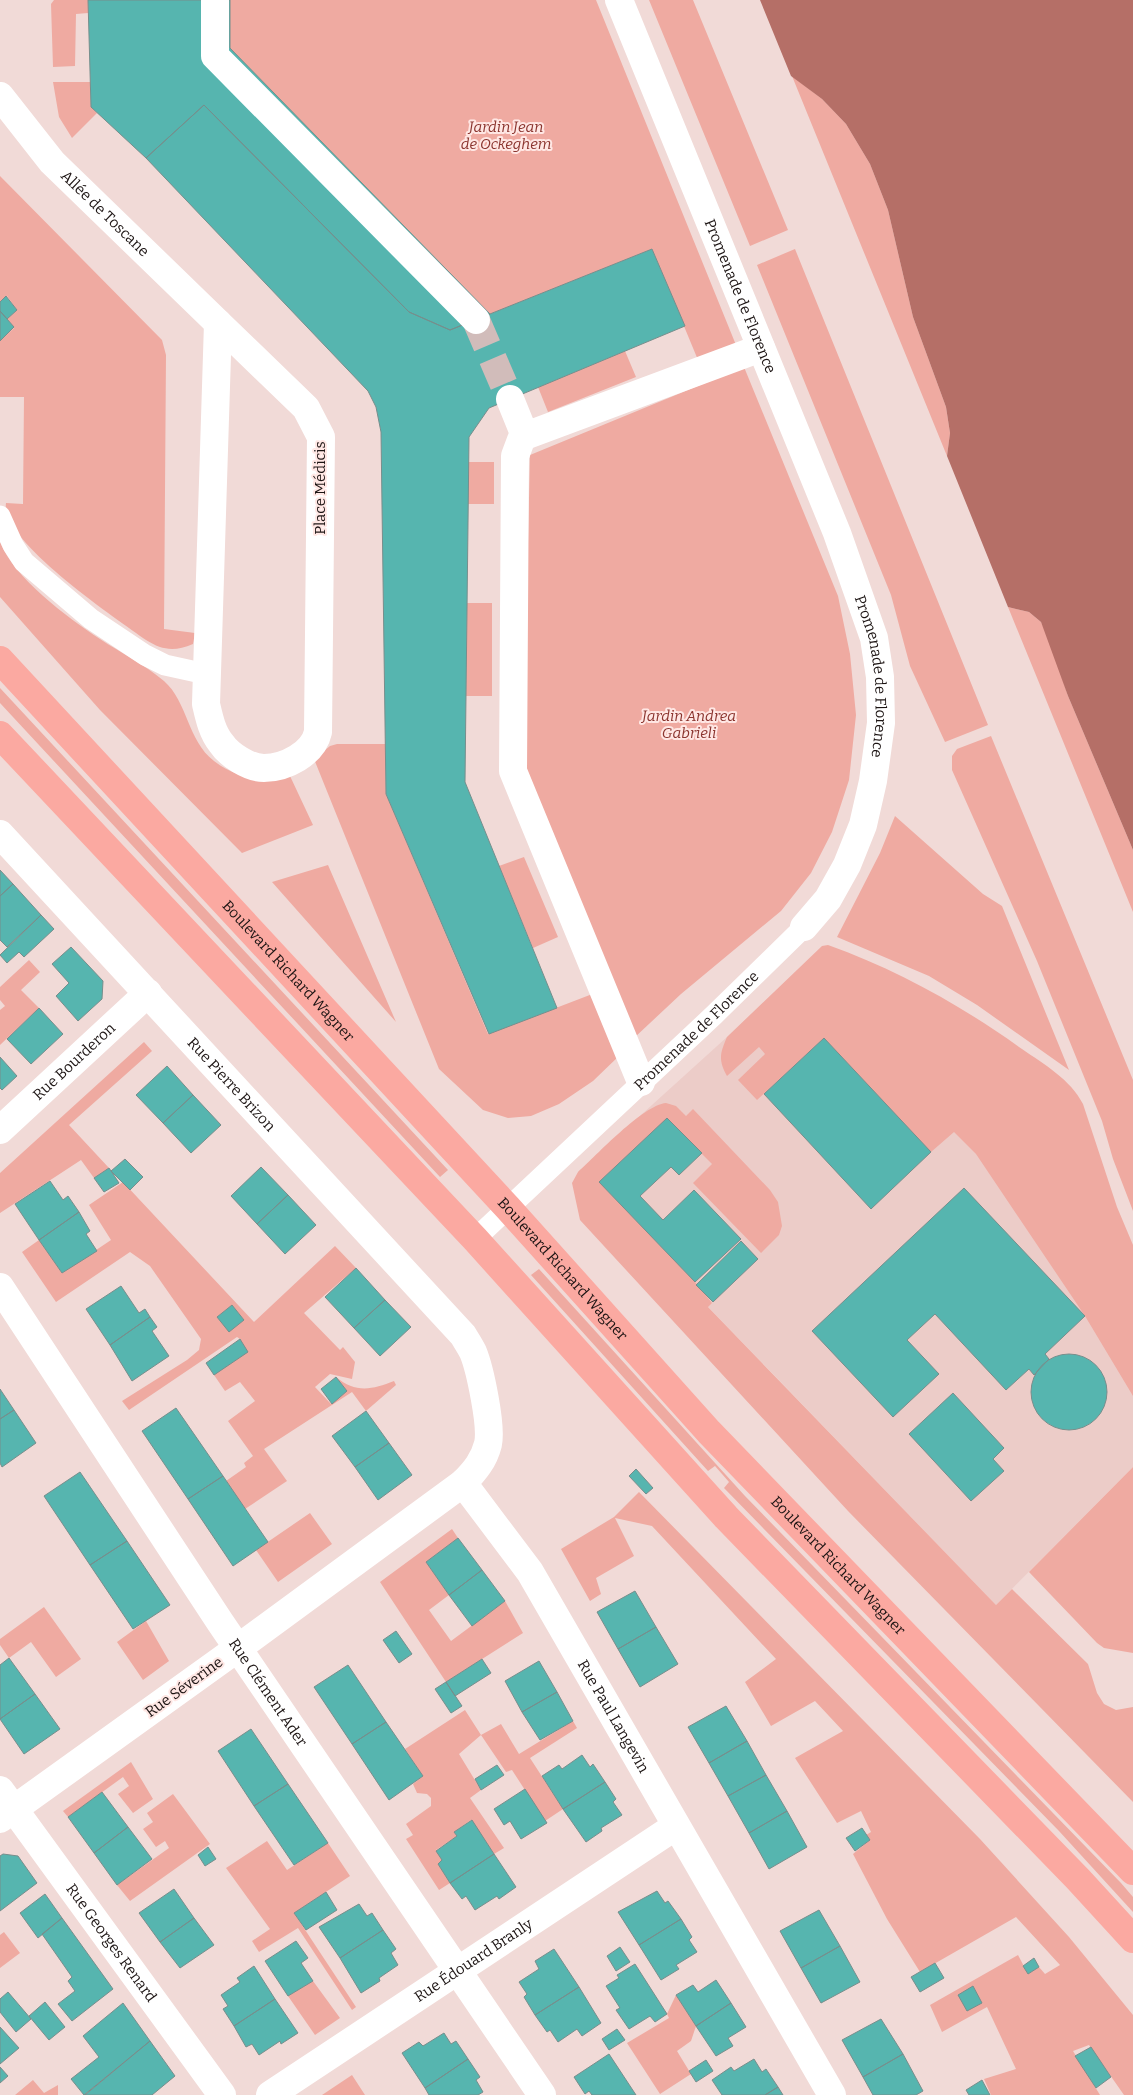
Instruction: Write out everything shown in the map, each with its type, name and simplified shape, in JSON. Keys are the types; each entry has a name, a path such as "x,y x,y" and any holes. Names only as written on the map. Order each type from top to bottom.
{"main road":[{"name":"Boulevard Richard Wagner","path":"0,660 508,1208 756,1481 1133,1871"},
{"path":"0,735 475,1239 726,1517 1078,1878 1133,1939"}],"street":[{"path":"215,0 215,56 476,320"},
{"name":"Promenade de Florence","path":"619,0 840,542 874,638 880,676 881,723 873,781 863,825 848,864 838,882 828,899 804,927"},
{"name":"Allée de Toscane","path":"0,96 52,162 218,324"},
{"name":"Place Médicis","path":"218,324 306,408 322,437 318,732 315,742 292,761 278,766 262,768 234,756 221,744 211,725 206,704 218,324"},
{"path":"641,1082 513,771 515,456 521,440 525,436 761,348"},
{"path":"510,399 525,436"},
{"name":"Rue Pierre Brizon","path":"0,834 463,1335 473,1352 489,1422 489,1442 484,1457 476,1470 463,1483"},
{"name":"Rue Bourderon","path":"0,1130 148,993"},
{"name":"Rue Clément Ader","path":"0,1287 238,1648 542,2095"},
{"name":"Rue Séverine","path":"5,1806 238,1648 463,1483"},
{"name":"Rue Paul Langevin","path":"463,1483 530,1572 832,2095"},
{"name":"Rue Georges Renard","path":"5,1806 222,2095"},
{"name":"Rue Édouard Branly","path":"270,2095 676,1826"}],"lane":[{"path":"0,516 13,545 24,562 91,619 128,646 165,665 206,674"},
{"name":"Promenade de Florence","path":"475,1239 714,1015 804,927"}],"shaded area":[{"path":"760,0 1133,0 1133,850 1068,696 1041,622 1029,612 1008,607 947,456 950,433 946,407 913,317 888,210 870,164 846,124 822,99 791,76"},
{"path":"820,949 1133,1338 1133,1467 996,1605 578,1172 727,1037"}],"green space":[{"path":"54,0 88,0 88,13 76,14 75,66 53,67 51,4"},
{"name":"Jardin Jean de Ockeghem","path":"230,0 596,0 736,345 698,360 652,249 490,314 230,48"},
{"path":"649,0 693,0 788,230 750,246"},
{"path":"792,76 822,99 846,124 870,164 888,210 913,317 946,407 950,433 947,456"},
{"path":"53,82 90,82 91,107 97,113 72,138 59,117"},
{"path":"0,176 162,340 166,355 164,629 195,633 193,644 168,649 146,640 87,597 40,558 21,537 9,519 6,503 23,504 24,397 0,397 0,341 14,328 7,319 17,310 7,296 0,302"},
{"path":"795,249 988,725 945,742 910,666 891,595 757,265"},
{"path":"625,351 636,377 548,412 538,387"},
{"name":"Jardin Andrea Gabrieli","path":"744,367 838,596 850,654 856,715 849,780 832,832 811,873 781,911 681,994 634,1038 523,761 530,455"},
{"path":"468,462 494,462 494,504 468,504"},
{"path":"0,542 7,556 17,569 43,596 87,630 164,681 178,699 198,743 214,761 242,775 260,777 290,776 313,825 242,853 100,710 0,597"},
{"path":"467,603 492,603 492,696 466,696"},
{"path":"1008,607 1029,612 1041,622 1051,643 1068,696 1133,850 1133,912"},
{"path":"0,688 448,1170 440,1177 0,703"},
{"path":"991,736 1133,1080 1133,1211 1113,1159 1102,1121 1037,961 952,770 952,756 957,749"},
{"path":"337,744 385,744 386,794 488,1034 595,993 620,1055 593,1081 559,1104 531,1116 508,1118 483,1110 439,1069 314,759 330,746"},
{"path":"895,816 983,894 1002,906 1069,1070 977,1005 929,976 837,937 880,853"},
{"path":"524,857 558,937 533,948 499,866"},
{"path":"328,865 396,1022 272,882"},
{"path":"828,945 879,966 953,1004 1048,1067 1078,1095 1083,1104 1117,1207 1133,1245 1133,1396 1085,1316 976,1154 954,1132 931,1152 824,1038 757,1100 738,1080 765,1054 759,1047 727,1076 722,1065 721,1056 727,1037 822,946"},
{"path":"29,960 40,972 21,990 39,1008 0,1045 0,1010 5,1006 0,1000 0,987"},
{"path":"144,1042 152,1051 69,1125 109,1168 94,1178 81,1160 0,1213 0,1173"},
{"path":"666,1103 676,1106 686,1116 693,1109 770,1190 778,1202 782,1226 779,1235 761,1253 693,1183 712,1164 667,1119 599,1182 695,1282 712,1303 708,1307 996,1605 1012,1589 1088,1664 1097,1693 1104,1704 1116,1710 1133,1707 1133,1802 848,1511 580,1220 572,1183 578,1172 633,1121 656,1106"},
{"path":"123,1182 254,1322 335,1246 356,1268 304,1313 340,1350 343,1347 355,1362 352,1379 330,1374 315,1387 331,1404 347,1391 336,1377 357,1388 371,1388 394,1381 396,1385 366,1411 352,1392 264,1449 287,1481 245,1509 226,1481 246,1467 244,1463 253,1456 228,1421 255,1401 240,1382 225,1391 214,1375 240,1339 237,1337 129,1410 122,1401 187,1360 199,1350 201,1339 150,1266 130,1252 56,1302 22,1252 39,1240 62,1273 111,1240 89,1205","holes":["232,1305 244,1320 229,1331 217,1317"]},
{"path":"539,1269 745,1496 1121,1883 1133,1897 1133,1912 1059,1831 724,1488 729,1482 715,1466 708,1471 531,1275"},
{"path":"1133,1467 1133,1653 1104,1648 1097,1643 1029,1572"},
{"path":"639,1492 980,1839 1069,1937 1133,2015 1133,2095 1124,2095 1089,2045 1073,2051 1100,2095 991,2095 984,2079 1016,2069 987,2007 942,2032 930,2005 1018,1955 1028,1974 1039,1967 1045,1974 1060,1965 1016,1917 920,1972 887,1919 853,1854 870,1840 866,1835 871,1832 861,1811 837,1823 795,1758 843,1731 815,1701 771,1726 745,1682 776,1659 652,1526 615,1518 634,1556 596,1578 601,1594 590,1601 561,1549 614,1517"},
{"path":"310,1513 332,1544 278,1582 256,1550"},
{"path":"452,1529 458,1538 426,1562 449,1595 429,1610 451,1641 505,1601 523,1633 446,1682 380,1582"},
{"path":"44,1607 81,1659 56,1677 31,1642 9,1658 0,1645 0,1639"},
{"path":"146,1621 169,1661 143,1680 117,1642"},
{"path":"465,1710 481,1735 459,1754 481,1790 470,1798 504,1848 494,1854 471,1820 454,1832 457,1836 436,1850 442,1860 438,1864 450,1883 439,1890 406,1839 413,1835 406,1824 431,1806 431,1798 427,1794 417,1793 413,1784 423,1776 405,1749"},
{"path":"573,1721 577,1728 530,1758 563,1809 545,1821 512,1770 506,1772 481,1735 501,1724 519,1754"},
{"path":"131,1762 153,1799 133,1813 118,1794 129,1786 123,1777 68,1817 63,1811"},
{"path":"173,1794 210,1844 130,1901 117,1885 169,1848 165,1841 156,1847 143,1829 153,1822 147,1813"},
{"path":"267,1841 287,1870 328,1843 350,1876 294,1913 356,2007 352,2010 298,1928 259,1952 252,1941 270,1929 226,1868"},
{"path":"4,1932 20,1953 0,1968 0,1935"},
{"path":"313,1981 340,2018 315,2035 288,1996"},
{"path":"676,1995 696,2026 691,2041 677,2051 691,2074 660,2094 627,2043 669,2018 667,2014"},
{"path":"352,2075 365,2095 322,2095"},
{"path":"33,2080 44,2093 58,2085 58,2095 15,2095"}],"building":[{"path":"88,0 230,0 230,48 490,314 450,330 409,312 204,105 146,158 91,107"},
{"path":"204,105 409,312 450,330 652,249 685,326 489,408 469,437 465,782 557,1008 489,1034 386,794 381,432 376,407 368,391 146,158"},
{"path":"6,296 17,310 7,319 0,311 0,302"},
{"path":"0,311 14,327 0,341"},
{"path":"0,870 13,884 0,896"},
{"path":"13,884 41,915 7,947 0,940 0,896"},
{"path":"41,915 54,929 24,957 19,952 7,963 0,955"},
{"path":"71,947 103,981 102,999 78,1021 56,996 69,983 52,964"},
{"path":"39,1008 63,1034 31,1064 7,1039"},
{"path":"824,1038 931,1152 871,1209 764,1094"},
{"path":"0,1057 17,1076 2,1090 0,1088"},
{"path":"167,1066 193,1095 163,1123 136,1095"},
{"path":"193,1095 221,1125 191,1153 163,1123"},
{"path":"667,1118 702,1153 679,1175 671,1167 640,1196 663,1220 694,1190 741,1239 695,1282 599,1182"},
{"path":"125,1159 143,1177 130,1190 111,1171"},
{"path":"261,1167 288,1195 257,1224 231,1196"},
{"path":"109,1168 119,1183 104,1192 94,1178"},
{"path":"50,1181 63,1200 68,1196 79,1212 39,1240 15,1204"},
{"path":"964,1188 1085,1316 1045,1354 1049,1359 1034,1375 1029,1369 1006,1390 935,1314 907,1340 939,1374 893,1417 812,1331"},
{"path":"288,1195 316,1225 285,1254 257,1224"},
{"path":"79,1212 90,1231 86,1234 97,1251 62,1273 39,1240"},
{"path":"741,1241 758,1259 713,1302 696,1285"},
{"path":"356,1268 385,1300 354,1328 325,1297"},
{"path":"121,1286 139,1313 145,1309 150,1317 110,1345 86,1309"},
{"path":"385,1300 411,1327 380,1356 354,1328"},
{"path":"232,1305 244,1320 229,1332 217,1317"},
{"path":"150,1317 157,1327 152,1331 169,1356 132,1381 110,1345"},
{"path":"240,1339 248,1352 214,1375 206,1363"},
{"path":"1062,1354 1076,1354 1090,1360 1101,1371 1107,1385 1104,1407 1096,1419 1076,1430 1062,1430 1048,1424 1037,1413 1031,1399 1031,1385 1037,1371 1048,1360"},
{"path":"336,1377 347,1391 332,1404 321,1389"},
{"path":"0,1389 14,1410 0,1419"},
{"path":"953,1393 1004,1448 993,1459 1004,1471 971,1501 909,1434"},
{"path":"176,1408 223,1476 188,1499 142,1431"},
{"path":"14,1410 36,1443 2,1467 0,1463 0,1419"},
{"path":"366,1411 389,1443 355,1467 332,1436"},
{"path":"389,1443 412,1475 378,1500 355,1467"},
{"path":"636,1469 653,1488 646,1494 629,1476"},
{"path":"80,1472 127,1541 90,1565 44,1496"},
{"path":"223,1476 268,1542 233,1566 188,1499"},
{"path":"458,1538 482,1570 449,1595 426,1562"},
{"path":"127,1541 170,1605 133,1629 90,1565"},
{"path":"482,1570 505,1601 472,1626 449,1595"},
{"path":"635,1591 656,1627 618,1649 597,1612"},
{"path":"656,1627 678,1664 640,1687 618,1649"},
{"path":"396,1631 412,1654 399,1663 383,1640"},
{"path":"9,1658 35,1694 0,1719 0,1665"},
{"path":"482,1659 491,1673 455,1696 446,1682"},
{"path":"539,1661 557,1692 522,1712 505,1681"},
{"path":"348,1665 386,1722 352,1744 314,1687"},
{"path":"446,1682 462,1706 451,1713 435,1689"},
{"path":"557,1692 573,1721 540,1740 522,1712"},
{"path":"35,1694 60,1729 24,1754 0,1719"},
{"path":"726,1706 747,1741 709,1763 688,1727"},
{"path":"386,1722 423,1776 389,1800 352,1744"},
{"path":"251,1729 288,1784 254,1806 218,1751"},
{"path":"747,1741 766,1775 728,1796 709,1763"},
{"path":"582,1755 590,1767 593,1764 605,1782 563,1809 542,1776 559,1765 562,1769"},
{"path":"497,1765 504,1775 481,1790 475,1779"},
{"path":"766,1775 787,1811 749,1833 728,1796"},
{"path":"605,1782 616,1799 613,1802 622,1815 601,1828 602,1831 586,1842 563,1809"},
{"path":"288,1784 328,1843 294,1865 254,1806"},
{"path":"525,1789 547,1823 521,1839 510,1821 504,1825 494,1809"},
{"path":"102,1792 128,1827 94,1853 68,1817"},
{"path":"787,1811 807,1847 769,1869 749,1833"},
{"path":"472,1820 494,1854 450,1883 438,1864 442,1860 436,1851 457,1836 454,1832"},
{"path":"128,1827 152,1859 117,1885 94,1853"},
{"path":"862,1828 870,1840 855,1851 846,1838"},
{"path":"208,1847 216,1859 205,1866 198,1855"},
{"path":"3,1854 18,1856 37,1883 0,1911 0,1856"},
{"path":"494,1854 516,1887 499,1899 497,1896 475,1910 466,1896 462,1899 450,1883"},
{"path":"174,1889 194,1918 160,1942 139,1913"},
{"path":"657,1891 665,1903 668,1901 681,1919 639,1945 618,1912"},
{"path":"326,1892 337,1910 306,1930 294,1913"},
{"path":"45,1894 62,1918 38,1938 20,1913"},
{"path":"359,1904 367,1916 372,1913 383,1930 340,1958 319,1927"},
{"path":"819,1910 840,1946 801,1968 780,1931"},
{"path":"62,1918 113,1989 72,2021 58,2004 75,1991 68,1981 72,1977 42,1934"},
{"path":"194,1918 214,1945 180,1968 160,1942"},
{"path":"681,1919 692,1937 689,1940 697,1952 676,1965 679,1969 661,1980 639,1945"},
{"path":"383,1930 396,1949 391,1953 398,1965 379,1978 380,1981 361,1993 340,1958"},
{"path":"296,1941 308,1958 301,1963 313,1981 288,1996 265,1961"},
{"path":"840,1946 860,1982 821,2003 801,1968"},
{"path":"620,1947 630,1962 616,1971 607,1956"},
{"path":"554,1949 579,1987 535,2015 524,1997 527,1994 519,1982 539,1969 535,1961"},
{"path":"1034,1958 1039,1967 1028,1974 1023,1966"},
{"path":"935,1963 944,1978 920,1992 911,1977"},
{"path":"635,1964 667,2014 655,2022 650,2016 629,2029 616,2010 620,2008 606,1986 619,1978 617,1975"},
{"path":"254,1966 275,1999 234,2026 223,2009 228,2006 221,1995 240,1982 237,1978"},
{"path":"716,1980 731,2003 696,2026 676,1995 693,1985 698,1992"},
{"path":"973,1986 982,2003 967,2011 958,1995"},
{"path":"579,1987 601,2023 582,2036 577,2029 558,2042 550,2030 547,2032 535,2015"},
{"path":"8,1992 31,2019 16,2032 0,2012 0,1999"},
{"path":"275,1999 298,2033 281,2044 280,2041 259,2055 252,2044 246,2047 234,2026"},
{"path":"45,2002 65,2027 49,2040 29,2016"},
{"path":"123,2003 150,2041 84,2095 71,2079 99,2057 83,2036"},
{"path":"731,2003 746,2027 728,2038 733,2046 716,2056 696,2026"},
{"path":"881,2019 903,2054 863,2077 842,2040"},
{"path":"0,2027 19,2048 0,2064"},
{"path":"617,2029 625,2040 609,2050 602,2039"},
{"path":"444,2033 451,2044 456,2041 468,2059 425,2088 402,2053 419,2042 423,2046"},
{"path":"150,2041 175,2076 152,2095 85,2095"},
{"path":"1091,2047 1111,2077 1096,2088 1075,2056"},
{"path":"609,2054 636,2095 592,2095 589,2091 585,2094 574,2077"},
{"path":"903,2054 923,2091 916,2095 873,2095 863,2077"},
{"path":"468,2059 480,2077 476,2080 483,2092 478,2095 429,2095 425,2088"},
{"path":"754,2059 762,2072 766,2069 778,2087 765,2095 722,2095 712,2080 731,2067 734,2071"},
{"path":"706,2060 713,2071 696,2082 689,2071"},
{"path":"0,2067 8,2076 0,2083"},
{"path":"982,2080 990,2095 969,2095 966,2090"},
{"path":"778,2087 783,2095 765,2095"}],"tunnel":[{"path":"476,320 510,399"}]}
